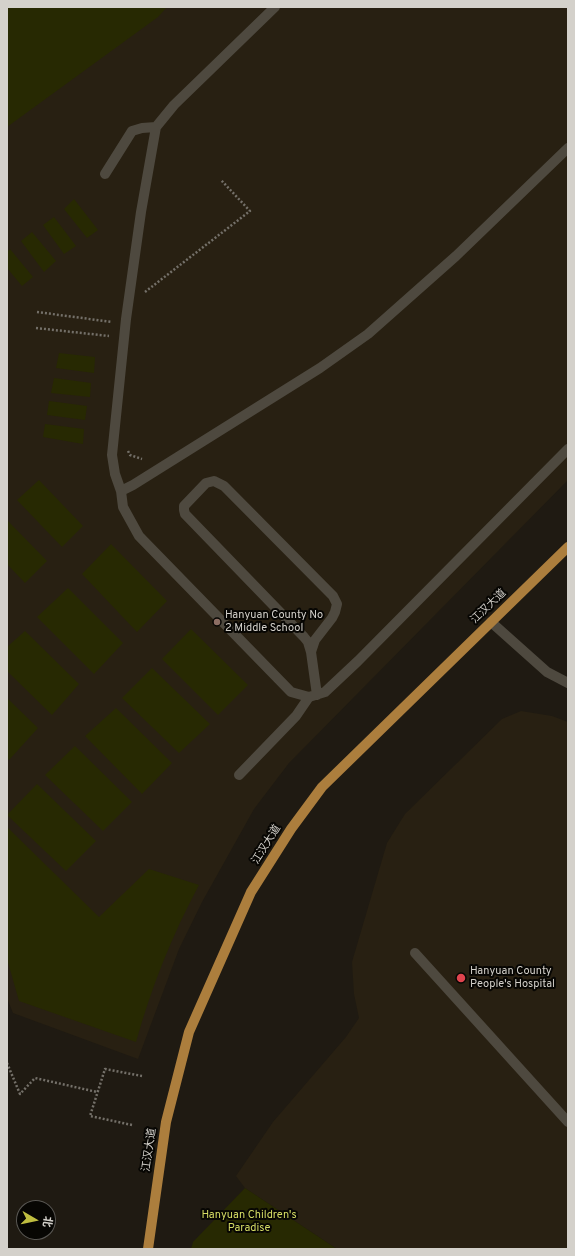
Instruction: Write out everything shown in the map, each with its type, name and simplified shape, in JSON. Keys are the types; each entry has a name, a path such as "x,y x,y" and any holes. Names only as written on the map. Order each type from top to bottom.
{"main road":[{"name":"江汉大道","path":"148,1249 166,1122 189,1032 251,892 291,829 322,788 568,547"}],"street":[{"path":"275,7 174,105 156,127 141,212 128,304 112,455 115,474 121,490 123,507 139,536 291,692 313,696 325,692 358,661 568,449"},
{"path":"105,174 132,131 142,128 156,127"},
{"path":"121,490 133,485 320,368 368,334 456,256 568,148"},
{"path":"238,775 296,716 313,696 311,652 308,642 304,637 185,514 184,506 206,483 214,481 224,486 333,596 337,604 335,612 315,640 311,652"},
{"path":"491,622 547,672 568,683"},
{"path":"415,953 568,1122"}],"path":[{"path":"144,287 143,294 250,211 221,180"},
{"path":"37,312 116,322"},
{"path":"36,328 116,337"},
{"path":"127,448 130,455 142,459"},
{"path":"7,1062 20,1094 34,1078 97,1092"},
{"path":"132,1125 90,1116 105,1069 142,1076"}],"shaded area":[{"name":"Hanyuan County No 2 Middle School","path":"7,7 568,7 568,480 289,763 254,809 202,902 179,949 138,1059 13,1013 7,998"},
{"name":"Hanyuan County People's Hospital","path":"521,711 552,716 568,722 568,1249 337,1249 245,1188 236,1176 273,1122 346,1037 359,1018 354,994 352,962 387,843 405,814 502,719"}],"green space":[{"path":"7,7 167,7 158,17 7,127"},
{"path":"74,199 98,230 87,238 64,209"},
{"path":"54,217 76,246 64,254 43,225"},
{"path":"32,232 56,261 44,272 21,241"},
{"path":"10,249 33,277 22,286 7,268 7,252"},
{"path":"59,353 95,357 94,373 56,368"},
{"path":"54,378 91,383 90,397 51,393"},
{"path":"49,401 87,406 85,420 47,415"},
{"path":"45,424 84,429 83,444 43,437"},
{"path":"39,480 83,526 62,547 17,500"},
{"path":"7,520 47,561 25,583 7,564"},
{"path":"111,544 167,601 137,632 82,574"},
{"path":"68,588 123,643 94,674 37,617"},
{"path":"191,629 248,685 218,715 162,659"},
{"path":"25,631 79,684 52,715 7,671 7,647"},
{"path":"152,668 210,724 179,753 122,698"},
{"path":"7,698 38,728 9,760 7,757"},
{"path":"116,708 172,763 142,794 85,736"},
{"path":"75,746 132,802 103,831 45,775"},
{"path":"37,784 96,841 66,871 7,815"},
{"path":"7,827 99,917 149,869 199,885 171,942 148,1002 136,1042 19,1001 7,959"},
{"name":"Hanyuan Children's Paradise","path":"245,1188 337,1249 191,1249 193,1242"}],"place":[{"name":"Hanyuan County No 2 Middle School","path":"217,622"},
{"name":"Hanyuan County People's Hospital","path":"461,978"}]}
